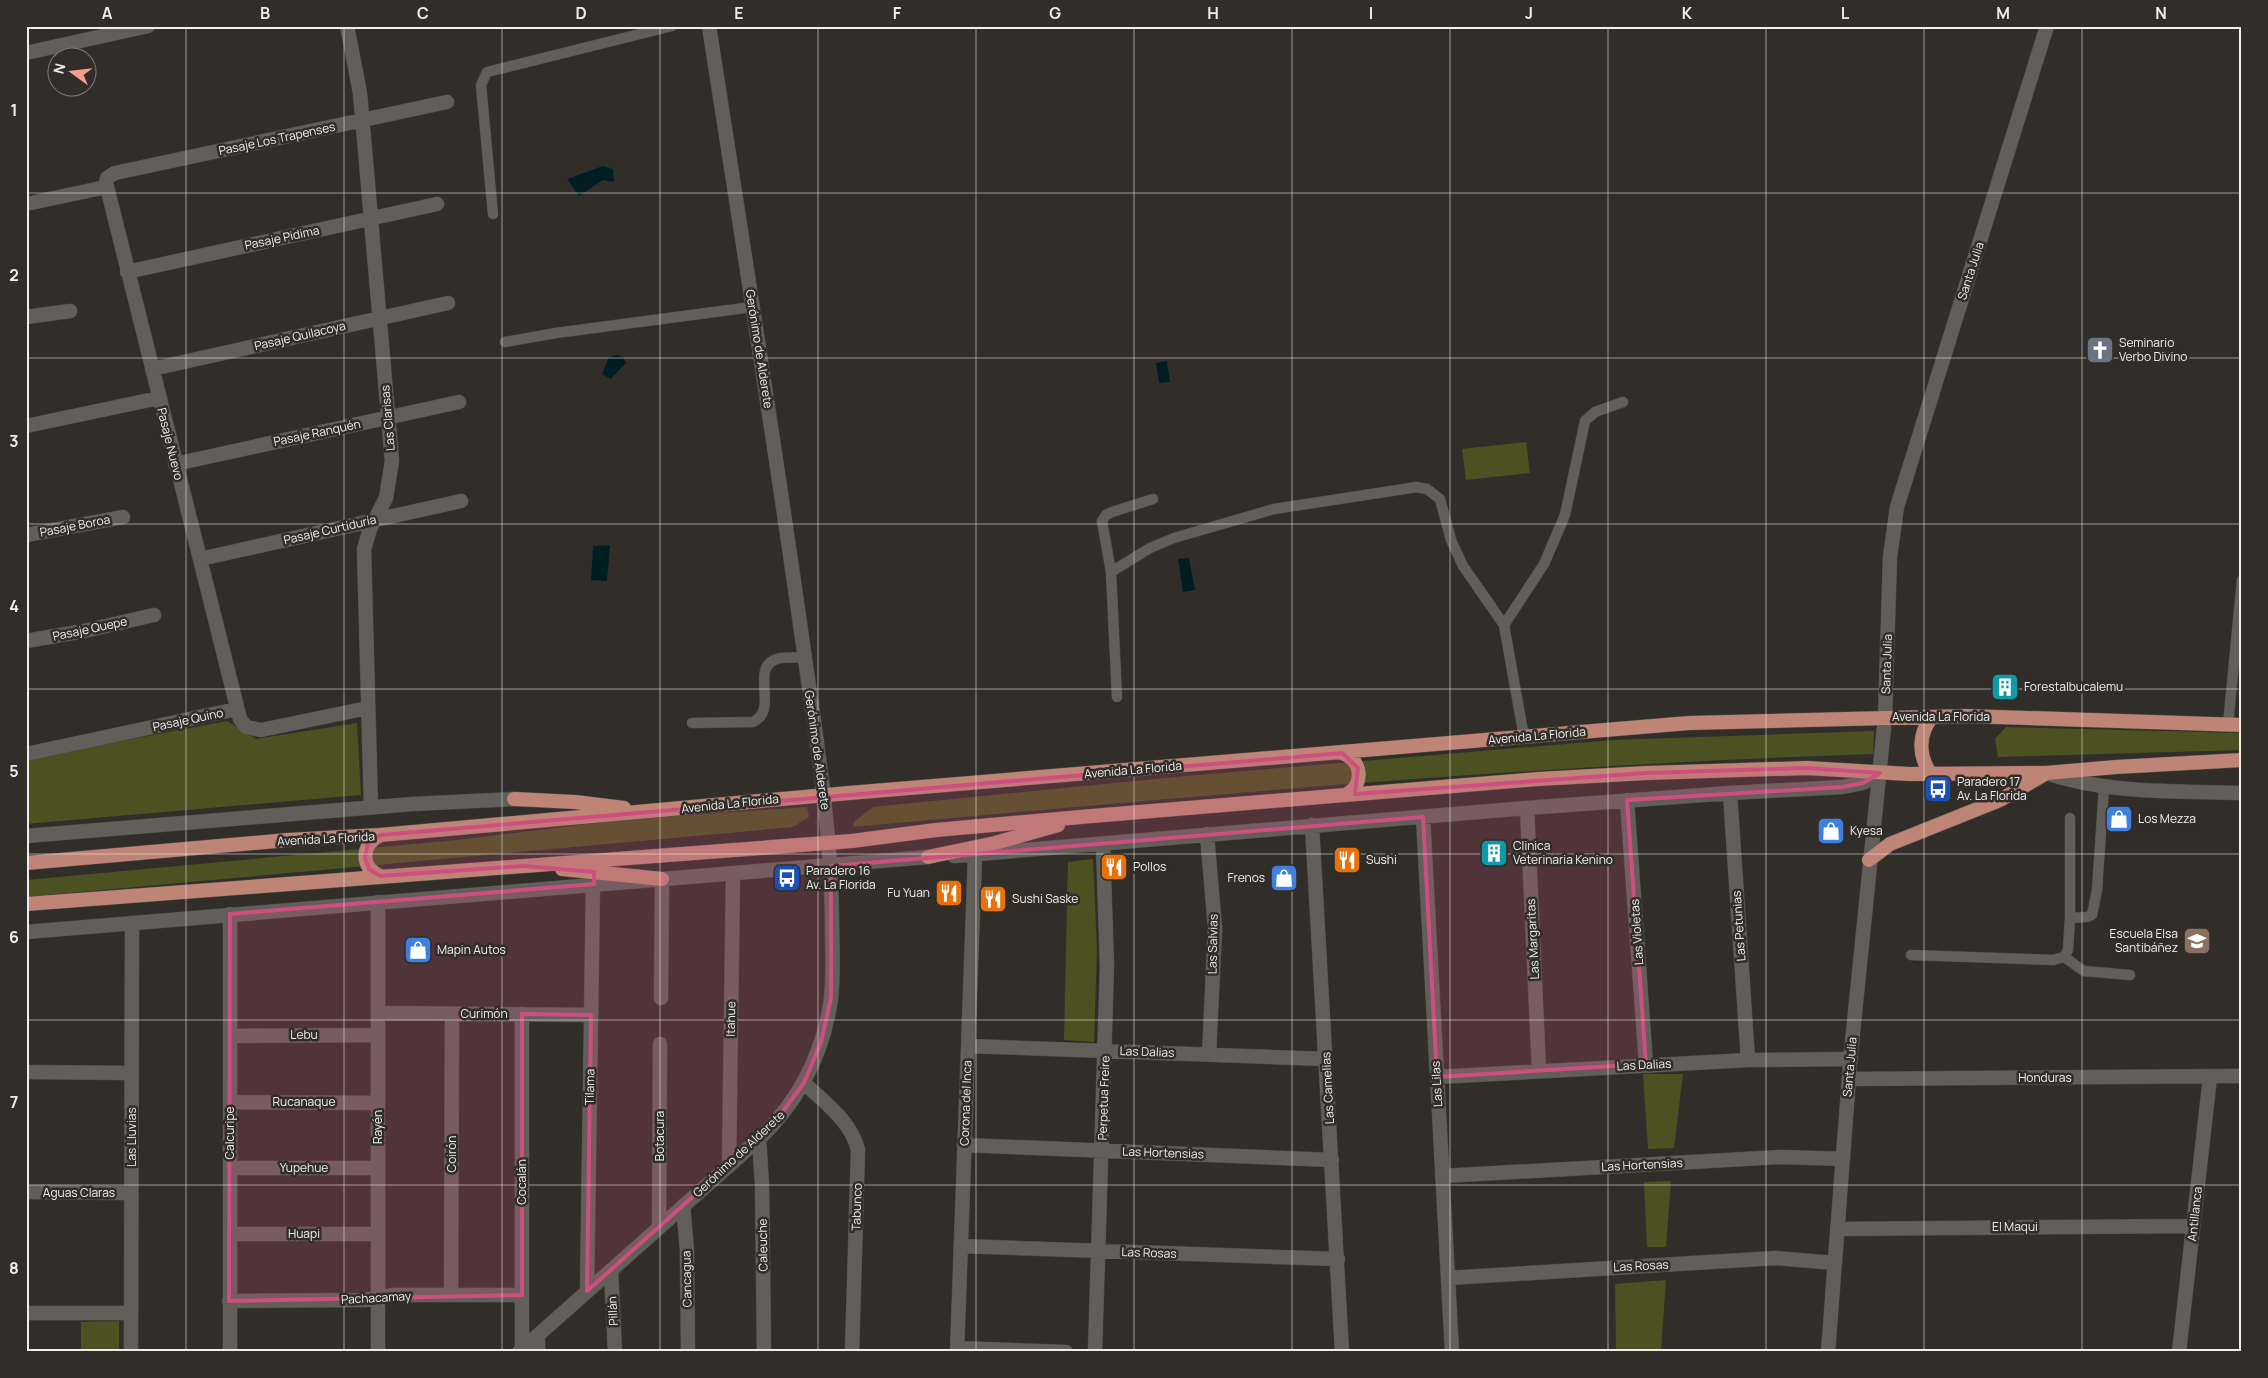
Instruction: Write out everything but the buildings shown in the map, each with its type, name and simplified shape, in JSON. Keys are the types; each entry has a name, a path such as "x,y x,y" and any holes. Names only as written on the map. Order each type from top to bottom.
{"main road":[{"name":"Avenida La Florida","path":"26,863 288,840 380,835 824,795 1689,723 1885,717 2015,717 2235,725"},
{"path":"1931,774 1923,759 1921,742 1926,726 1932,717"},
{"path":"1342,753 1355,762 1359,774 1356,787 1346,795"},
{"path":"26,904 829,843 1092,816 1538,779 1646,773 1807,768 1931,774 2046,774 2116,767 2242,760"},
{"path":"1869,860 1890,844 2000,800 2046,774"},
{"path":"514,799 576,802 650,812"},
{"path":"928,858 995,843 1092,816"},
{"path":"380,835 368,844 365,858 370,869 380,876"},
{"path":"524,866 662,879"}],"street":[{"path":"26,53 148,26"},
{"name":"Las Clarisas","path":"347,26 356,67 362,120 388,417 391,475 386,498 364,549 371,807"},
{"name":"Gerónimo de Alderete","path":"520,1350 729,1166 784,1113 804,1083 822,1042 831,998 831,866 824,795 709,26"},
{"name":"Santa Julia","path":"1828,1352 1849,1078 1869,860 1885,717 1890,557 1893,528 1897,507 2047,26"},
{"name":"Pasaje Los Trapenses","path":"26,204 107,183 115,173 447,102"},
{"name":"Pasaje Nuevo","path":"107,183 127,272 237,709"},
{"name":"Pasaje Pidima","path":"127,272 437,204"},
{"name":"Pasaje Quilacoya","path":"152,369 448,303"},
{"path":"26,317 70,311"},
{"path":"26,426 159,398"},
{"name":"Pasaje Ranquén","path":"175,464 459,402"},
{"name":"Pasaje Curtiduría","path":"200,560 461,501"},
{"name":"Pasaje Boroa","path":"26,536 123,517"},
{"name":"Pasaje Quepe","path":"26,641 84,631 154,615"},
{"name":"Pasaje Quino","path":"26,754 237,709 242,724 250,729 261,730 368,708"},
{"path":"26,932 593,884 975,855 1312,825 1627,800 1843,787 1862,783 1880,772"},
{"path":"2046,774 2104,788 2242,793"},
{"name":"Las Petunias","path":"1730,793 1748,1060"},
{"path":"26,836 371,807 514,799"},
{"name":"Las Violetas","path":"1627,800 1646,1064"},
{"name":"Las Margaritas","path":"1527,808 1539,1070"},
{"name":"Las Lilas","path":"1423,817 1452,1352"},
{"name":"Las Camelias","path":"1312,825 1342,1352"},
{"name":"Las Salvias","path":"1207,834 1215,928 1209,1055"},
{"name":"Perpetua Freire","path":"1095,1352 1106,1050 1107,911 1103,844"},
{"name":"Corona del Inca","path":"957,1350 975,855"},
{"name":"Itahue","path":"729,1166 733,873"},
{"path":"661,998 662,879"},
{"name":"Tilama","path":"588,1291 593,884"},
{"name":"Rayén","path":"378,902 378,1352"},
{"name":"Calcuripe","path":"230,914 230,1352"},
{"name":"Las Lluvias","path":"131,1352 132,923"},
{"name":"Curimón","path":"378,1013 591,1015"},
{"name":"Coirón","path":"452,1014 452,1295"},
{"name":"Cocalán","path":"520,1350 522,1295 522,1014"},
{"name":"Lebu","path":"230,1036 378,1035"},
{"name":"Botacura","path":"659,1227 660,1044"},
{"name":"Las Dalias","path":"968,1046 1326,1058"},
{"name":"Las Dalias","path":"1437,1077 1646,1064 1851,1058"},
{"path":"26,1072 132,1072"},
{"name":"Honduras","path":"1849,1078 2242,1076"},
{"name":"Antillanca","path":"2179,1352 2210,1077"},
{"name":"Tabunco","path":"804,1083 852,1130 858,1150 852,1352"},
{"name":"Rucanaque","path":"230,1102 378,1102"},
{"name":"Caleuche","path":"759,1139 762,1184 764,1352"},
{"name":"Las Hortensias","path":"964,1145 1332,1160"},
{"name":"Las Hortensias","path":"1442,1176 1782,1157 1843,1159"},
{"name":"Yupehue","path":"230,1168 378,1168"},
{"name":"Aguas Claras","path":"26,1192 132,1193"},
{"name":"Cancagua","path":"683,1206 687,1250 688,1352"},
{"name":"El Maqui","path":"1837,1228 2193,1226"},
{"name":"Huapi","path":"230,1234 378,1234"},
{"name":"Las Rosas","path":"961,1246 1338,1259"},
{"name":"Las Rosas","path":"1448,1278 1776,1258 1835,1263"},
{"name":"Pillán","path":"611,1270 615,1352"},
{"name":"Pachacamay","path":"229,1301 364,1300 394,1295 522,1295"},
{"path":"26,1313 131,1313"},
{"path":"538,1335 538,1352"},
{"path":"957,1350 1066,1352"}],"lane":[{"path":"493,214 481,85 487,72 672,26"},
{"path":"505,342 556,332 752,307"},
{"path":"1504,625 1544,564 1565,515 1585,421 1595,412 1623,402"},
{"path":"1111,572 1150,548 1174,538 1265,512 1416,487 1427,489 1440,499 1451,540 1463,566 1504,625 1524,737"},
{"path":"1117,697 1111,572 1102,521 1106,515 1112,512 1153,499"},
{"path":"2235,725 2242,580"},
{"path":"692,723 753,722 758,719 765,708 764,676 769,665 782,658 805,658"},
{"path":"2070,918 2086,918 2092,915 2097,890 2104,788"},
{"path":"1911,955 2053,960 2064,957 2068,950 2070,918 2070,818"},
{"path":"2064,957 2084,971 2130,975"}],"highlighted area":[{"path":"1342,753 1358,768 1355,794 1646,773 1807,768 1880,773 1863,783 1843,787 1627,800 1646,1064 1437,1077 1423,817 831,866 831,998 821,1042 804,1083 772,1126 587,1291 591,1015 522,1014 522,1295 229,1301 230,914 594,884 594,872 524,866 380,876 369,869 365,858 368,844 380,835"}],"green space":[{"path":"1526,442 1530,473 1466,480 1462,449"},
{"path":"227,721 256,739 357,723 361,795 26,824 26,759"},
{"path":"2006,727 2242,733 2242,750 1998,757 1995,739"},
{"path":"1874,731 1873,754 1618,766 1363,783 853,827 854,822 873,807 1185,776 1613,740"},
{"path":"807,807 809,817 793,827 26,897 26,880 457,840 620,820"},
{"path":"1093,859 1097,949 1094,1042 1064,1040 1068,862"},
{"path":"1643,1074 1683,1074 1674,1148 1648,1149"},
{"path":"1671,1181 1666,1247 1647,1247 1644,1182"},
{"path":"1666,1280 1661,1351 1616,1352 1615,1284"},
{"path":"119,1321 119,1352 81,1352 81,1322"}],"water":[{"path":"603,166 613,169 614,182 603,180 579,196 567,179"},
{"path":"617,355 623,357 626,363 611,379 602,374 609,357"},
{"path":"1167,361 1170,382 1159,383 1156,363"},
{"path":"610,545 607,581 591,580 593,546"},
{"path":"1189,558 1195,590 1183,592 1178,559"}],"place":[{"name":"Seminario Verbo Divino","path":"2100,350"},
{"name":"Forestalbucalemu","path":"2005,687"},
{"name":"Paradero 17 Av. La Florida","path":"1938,789"},
{"name":"Los Mezza","path":"2119,819"},
{"name":"Kyesa","path":"1831,831"},
{"name":"Clinica Veterinaria Kenino","path":"1494,853"},
{"name":"Sushi","path":"1347,860"},
{"name":"Pollos","path":"1114,867"},
{"name":"Paradero 16 Av. La Florida","path":"787,878"},
{"name":"Frenos","path":"1284,878"},
{"name":"Fu Yuan","path":"949,893"},
{"name":"Sushi Saske","path":"993,899"},
{"name":"Escuela Elsa Santibáñez","path":"2197,941"},
{"name":"Mapin Autos","path":"418,950"}]}
